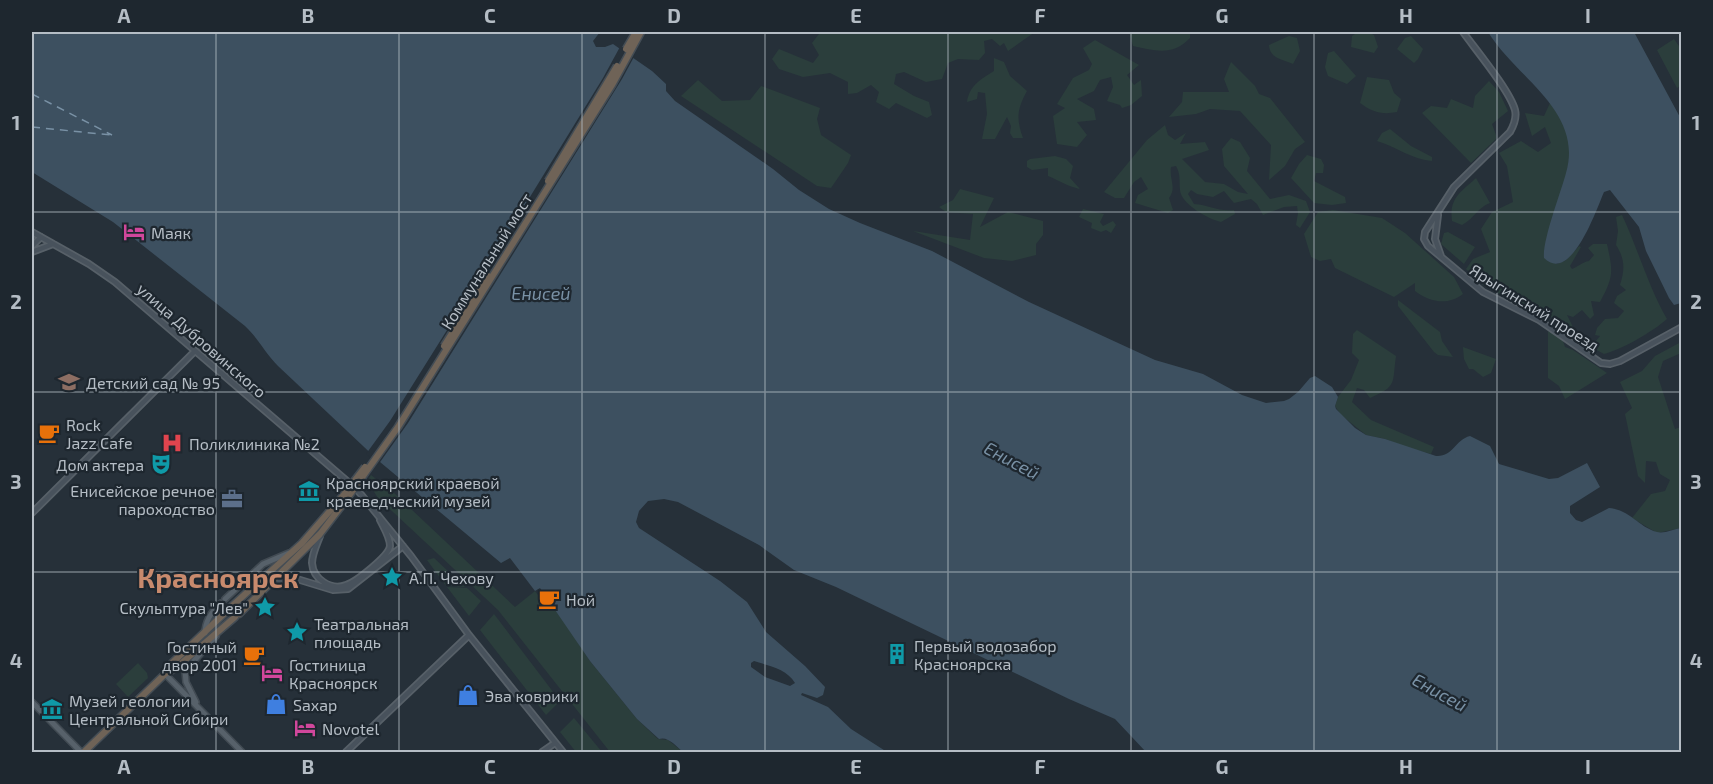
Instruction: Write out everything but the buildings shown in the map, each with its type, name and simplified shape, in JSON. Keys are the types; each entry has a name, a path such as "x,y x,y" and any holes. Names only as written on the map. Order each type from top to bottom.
{"highway":[{"name":"Коммунальный мост","path":"344,499 380,447 605,88 636,32"},
{"name":"Коммунальный мост","path":"344,499 398,427 612,85 641,32"},
{"path":"82,753 165,674 177,667 224,628 270,585 320,534 344,499"},
{"path":"165,674 172,663 290,553 344,499"}],"main road":[{"name":"Ярыгинский проезд","path":"1463,32 1510,98 1516,111 1515,121 1510,132 1454,187 1425,232 1424,239 1428,246 1483,292 1539,320 1601,363 1610,364 1620,361 1682,327"},
{"name":"Ярыгинский проезд","path":"1439,209 1435,239 1443,260"},
{"name":"улица Дубровинского","path":"32,232 116,282 347,481"},
{"path":"32,246 41,237"},
{"path":"32,252 53,244"},
{"path":"32,513 195,351"},
{"path":"359,492 563,753"},
{"path":"320,534 312,560 315,573 325,583 339,587 345,585 385,556 389,550 390,543 375,510"},
{"path":"270,585 286,579 297,579 333,590 348,589 403,546"},
{"path":"205,633 211,612 263,564 290,553"},
{"path":"200,709 186,682 185,671 224,628"},
{"path":"346,753 469,635"},
{"path":"165,674 242,753"},
{"path":"32,702 82,753"},
{"path":"542,753 555,743"}],"green space":[{"path":"827,32 1035,32 1008,51 1004,43 1000,46 992,39 984,41 985,53 979,60 958,59 948,63 942,79 926,82 904,72 896,74 894,84 929,102 932,115 927,118 896,103 889,109 876,102 879,92 871,85 857,93 848,94 848,82 830,73 803,77 779,69 772,59 779,49 813,63 819,55 812,43 819,34"},
{"path":"1129,32 1190,32 1190,38 1177,48 1164,51 1133,46"},
{"path":"1358,32 1368,32 1374,35 1378,47 1374,53 1351,47 1352,36"},
{"path":"1289,36 1297,38 1300,51 1293,64 1274,56 1269,45"},
{"path":"1411,36 1423,49 1414,63 1397,49 1405,38"},
{"path":"1674,39 1681,49 1681,85 1677,88 1657,50"},
{"path":"1095,40 1139,65 1127,75 1134,85 1141,80 1142,96 1131,105 1122,108 1120,105 1107,101 1113,87 1111,77 1100,80 1094,91 1077,99 1094,109 1096,120 1077,122 1087,135 1077,147 1057,144 1053,116 1065,108 1057,104 1073,78 1089,70 1092,64 1083,48"},
{"path":"1334,51 1356,76 1347,84 1328,76 1325,67 1328,53"},
{"path":"994,58 1004,62 1010,76 1027,91 1019,114 1019,125 1023,138 1013,138 1007,117 995,139 982,139 987,114 985,93 978,92 977,99 967,102 973,87 994,71"},
{"path":"1231,62 1255,86 1259,94 1270,98 1305,142 1295,149 1285,166 1269,180 1271,145 1240,111 1210,109 1196,114 1169,117 1182,102 1183,92 1229,92 1224,79"},
{"path":"1367,77 1389,80 1394,93 1401,99 1397,112 1377,112 1360,103"},
{"path":"698,80 722,101 750,100 761,86 820,108 817,119 821,135 851,155 848,163 831,188 817,186 681,96"},
{"path":"1489,81 1499,92 1508,111 1492,124 1496,139 1471,163 1422,113 1431,106 1447,108 1451,99 1473,108 1475,96"},
{"path":"1550,103 1565,126 1570,148 1566,178 1544,253 1557,264 1566,260 1579,246 1581,247 1570,266 1572,269 1589,261 1594,255 1588,248 1593,244 1607,244 1610,261 1611,274 1605,293 1600,302 1591,301 1594,315 1590,319 1582,310 1573,317 1567,315 1577,335 1563,329 1547,313 1548,308 1543,310 1543,317 1483,285 1466,269 1473,259 1490,252 1481,229 1492,212 1513,202 1507,166 1499,153 1521,141 1538,152 1551,143 1545,127 1532,136 1525,113 1544,116"},
{"path":"1165,125 1168,135 1175,140 1186,133 1180,144 1205,142 1209,150 1182,159 1205,182 1224,184 1238,192 1248,194 1224,166 1222,149 1231,138 1240,142 1250,158 1247,171 1270,199 1289,195 1306,201 1310,212 1300,228 1296,225 1297,206 1284,207 1263,215 1251,199 1234,203 1224,191 1213,197 1197,194 1191,190 1188,194 1194,204 1234,210 1235,214 1221,222 1209,218 1185,200 1180,190 1176,166 1171,167 1173,187 1169,198 1173,210 1168,213 1135,203 1138,195 1148,189 1141,177 1134,182 1124,198 1115,198 1104,192 1147,140"},
{"path":"1390,129 1411,146 1432,157 1432,161 1418,158 1377,141 1382,133"},
{"path":"1307,155 1321,159 1324,165 1323,173 1316,173 1314,181 1345,197 1346,203 1332,205 1314,203 1291,178"},
{"path":"1055,156 1066,159 1073,166 1070,178 1080,189 1048,176 1048,168 1032,170 1027,167 1027,161 1030,159"},
{"path":"1476,178 1490,203 1462,225 1452,221 1454,201"},
{"path":"960,189 994,198 980,227 1008,212 1043,221 1043,235 1036,244 1036,255 1012,261 984,258 913,231 970,240 973,214 946,212 939,207 953,200"},
{"path":"1083,209 1104,214 1100,222 1103,226 1113,221 1116,225 1111,233 1091,228 1092,223 1079,217"},
{"path":"1333,210 1382,218 1405,233 1454,277 1463,294 1451,300 1432,300 1415,291 1415,283 1394,297 1335,268 1331,259 1320,261 1311,257 1304,234 1318,212"},
{"path":"1622,215 1654,294 1667,319 1637,340 1604,354 1591,347 1600,336 1595,335 1597,328 1605,319 1618,318 1624,311 1614,303 1617,296 1626,290 1620,285 1623,264 1616,245 1618,231 1616,217"},
{"path":"1448,232 1475,247 1464,264 1441,244 1444,233"},
{"path":"1398,300 1440,332 1442,341 1453,357 1438,355 1434,352 1398,306"},
{"path":"1357,330 1396,356 1392,383 1389,387 1370,398 1364,390 1357,388 1352,402 1371,420 1434,447 1431,454 1366,435 1341,415 1335,406 1338,397 1351,380 1359,360 1352,353 1353,334"},
{"path":"1548,331 1562,338 1565,347 1607,373 1565,399 1559,386 1548,378"},
{"path":"1681,342 1681,353 1663,361 1658,377 1675,429 1681,427 1681,528 1657,533 1632,518 1651,494 1665,491 1670,480 1660,474 1656,462 1646,461 1645,483 1638,476 1625,414 1632,408 1620,382 1642,371 1655,356"},
{"path":"1463,347 1496,359 1491,373 1483,377 1473,369 1469,369 1464,359"},
{"path":"371,475 393,492 515,607 535,591 547,607 552,603 590,661 637,719 658,739 668,740 683,752 610,752 498,610 378,498 367,481"},
{"path":"434,558 465,587 446,586 427,560"},
{"path":"447,587 467,588 481,601 469,616"},
{"path":"494,614 560,701 546,715 480,630"},
{"path":"138,663 147,673 148,678 128,697 116,684"},
{"path":"574,718 602,752 576,752 560,732"}],"water":[{"name":"Енисей","path":"32,32 600,32 593,41 596,47 613,44 652,71 666,84 666,91 675,101 829,209 932,251 1029,302 1155,360 1203,374 1242,395 1266,403 1289,399 1310,378 1315,376 1332,387 1338,397 1336,409 1355,428 1366,435 1436,456 1446,454 1470,436 1490,446 1499,464 1549,479 1558,478 1587,463 1600,487 1570,506 1570,513 1576,520 1582,522 1609,508 1629,515 1650,530 1657,532 1681,528 1681,752 1146,752 1115,719 836,587 794,570 759,545 678,502 664,499 648,501 639,511 636,522 639,528 720,581 747,602 766,632 825,687 823,695 817,698 802,693 801,695 828,707 851,729 887,752 683,752 669,740 659,739 637,719 590,661 540,588 535,591 510,558 501,563 380,462 278,366 245,326 113,222 32,172","holes":["754,661 782,671 795,683 790,686 765,677 751,667"]},
{"path":"1488,32 1634,32 1681,119 1681,303 1674,305 1669,298 1646,251 1639,227 1610,190 1604,192 1582,241 1573,253 1564,261 1554,264 1544,258 1549,229 1566,173 1569,151 1565,131 1557,113 1544,96 1500,49"}],"pier":[{"path":"621,45 635,55 622,79 408,423 378,465 366,454 390,421 506,236"}],"ferry route":[{"path":"32,94 112,135"},
{"path":"32,127 111,135"}],"place":[{"name":"Маяк","path":"134,232"},
{"name":"Детский сад № 95","path":"69,382"},
{"name":"Rock Jazz Cafe","path":"49,433"},
{"name":"Поликлиника №2","path":"172,443"},
{"name":"Дом актера","path":"161,464"},
{"name":"Красноярский краевой краеведческий музей","path":"309,491"},
{"name":"Енисейское речное пароходство","path":"232,499"},
{"name":"А.П. Чехову","path":"392,577"},
{"name":"Ной","path":"549,599"},
{"name":"Скульптура \"Лев\"","path":"265,607"},
{"name":"Театральная площадь","path":"297,632"},
{"name":"Первый водозабор Красноярска","path":"897,654"},
{"name":"Гостиный двор 2001","path":"254,655"},
{"name":"Гостиница Красноярск","path":"272,673"},
{"name":"Эва коврики","path":"468,695"},
{"name":"Saxap","path":"276,704"},
{"name":"Музей геологии Центральной Сибири","path":"52,709"},
{"name":"Novotel","path":"305,728"}],"district":[{"name":"Красноярск","path":"218,577"}]}
